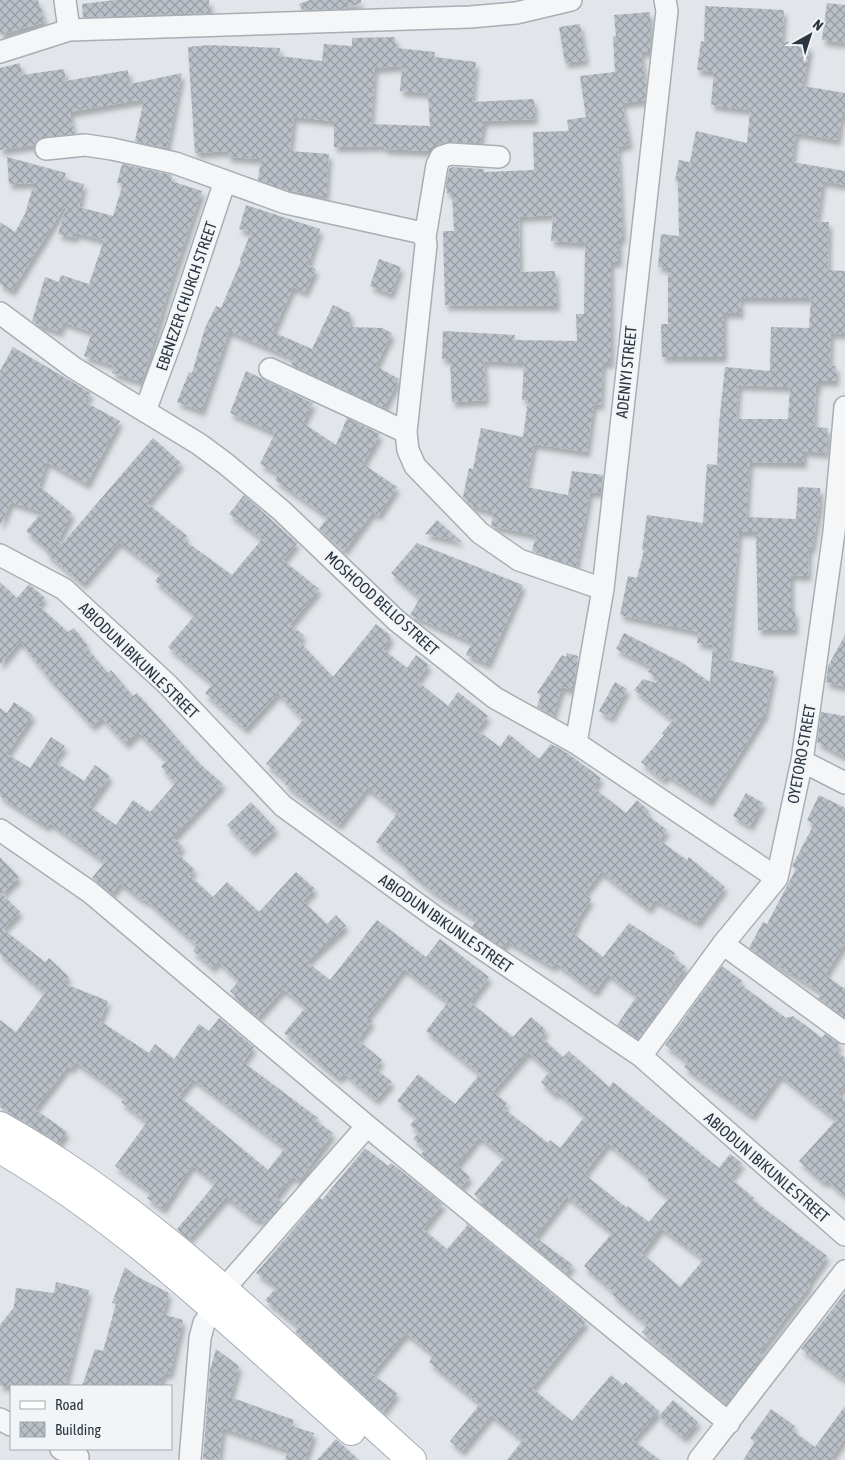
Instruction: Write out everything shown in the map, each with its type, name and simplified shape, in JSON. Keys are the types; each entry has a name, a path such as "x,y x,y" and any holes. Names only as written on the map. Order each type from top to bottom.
{"main road":[{"path":"0,1126 71,1170 136,1217 218,1300 384,1460"},
{"path":"0,1149 82,1201 128,1237 218,1300 412,1460"}],"street":[{"path":"65,0 69,30"},
{"path":"0,52 69,30 470,17 516,13 571,0"},
{"name":"ADENIYI STREET","path":"576,743 603,589 667,11 665,0"},
{"path":"46,149 85,146 112,149 175,163 286,202 418,232 425,237"},
{"path":"499,157 450,154 441,157 436,165 425,237 426,245 406,432 408,450 415,466 480,533 519,560 603,589"},
{"name":"EBENEZER CHURCH STREET","path":"145,411 176,328 225,181"},
{"name":"MOSHOOD BELLO STREET","path":"2,319 74,368 199,444 226,464 282,511 397,621 487,692 576,743 777,878"},
{"path":"270,369 406,432"},
{"name":"OYETORO STREET","path":"641,1056 723,944 777,878 802,761 839,535 845,407"},
{"name":"ABIODUN IBIKUNLE STREET","path":"0,555 64,589 168,685 284,806 434,916 641,1056 845,1235"},
{"path":"802,761 845,783"},
{"path":"0,830 90,892 367,1126 729,1424"},
{"path":"723,944 845,1033"},
{"path":"190,1460 200,1338 204,1323 218,1300 367,1126"},
{"path":"699,1460 729,1424 845,1271"}],"building":[{"path":"0,0 38,0 45,22 0,35"},
{"path":"115,0 209,0 210,13 83,17 82,4"},
{"path":"310,0 361,0 361,3 343,9 302,10 299,4"},
{"path":"827,3 845,5 845,43 822,40"},
{"path":"705,6 784,10 782,41 810,46 803,86 845,93 845,116 842,115 838,140 796,133 792,162 845,171 845,185 823,181 817,222 829,222 828,270 845,271 845,334 831,333 830,365 836,366 836,381 818,381 818,388 816,388 814,427 828,428 826,453 804,451 804,463 750,462 746,517 796,519 798,487 820,488 820,505 812,548 809,548 808,576 791,575 791,611 795,611 795,630 758,630 756,532 739,532 728,660 774,671 765,714 710,802 667,775 663,780 641,762 664,735 662,733 673,720 634,690 643,679 656,683 659,679 648,672 652,667 616,649 624,633 681,662 710,682 713,645 697,643 699,632 620,615 628,576 637,578 644,550 642,550 647,515 703,523 707,464 717,465 725,367 770,371 771,327 809,328 811,298 740,298 741,313 724,313 724,357 662,357 661,324 668,324 668,268 658,267 661,234 679,236 678,181 675,181 679,160 690,162 696,131 747,143 750,110 711,105 714,72 697,70 701,41 704,42","holes":["739,385 790,387 788,419 736,419"]},
{"path":"650,12 650,52 641,52 646,87 645,100 622,103 630,144 618,147 623,239 619,238 619,262 611,262 611,363 603,363 601,405 594,404 587,452 534,444 526,487 568,495 572,471 603,475 601,493 590,492 576,567 532,551 536,535 491,526 494,512 473,507 463,497 469,468 473,469 481,428 523,437 528,400 522,400 524,363 484,361 486,400 452,402 450,359 442,359 443,331 515,335 514,340 577,341 576,314 584,314 585,243 551,241 553,215 519,217 520,272 555,271 557,306 445,305 443,231 454,231 452,193 447,193 446,185 449,169 452,167 484,169 484,172 534,170 533,132 569,131 567,120 586,117 580,76 615,72 613,37 616,36 614,15"},
{"path":"580,24 586,60 565,63 559,27"},
{"path":"395,37 396,48 435,52 434,57 476,62 472,102 534,99 535,119 484,121 480,143 446,142 437,145 430,151 384,149 384,146 334,147 334,121 294,117 290,151 329,154 326,196 289,191 258,180 261,159 228,157 228,151 195,153 188,47 209,45 280,48 279,56 322,61 324,44 352,46 352,38","holes":["402,66 400,91 428,93 430,126 371,124 375,68"]},
{"path":"20,63 22,75 64,69 66,81 128,70 130,84 182,73 167,148 135,141 144,99 70,112 74,134 45,137 38,139 34,145 0,150 0,68"},
{"path":"7,157 66,173 64,179 84,184 79,207 113,216 123,184 117,183 122,164 172,175 171,181 202,191 168,292 142,382 112,373 115,366 84,356 92,332 63,322 60,332 38,325 32,321 45,277 59,282 61,275 89,284 104,240 76,233 75,238 58,234 66,208 64,207 12,291 0,284 0,222 15,232 25,214 34,183 9,184"},
{"path":"246,205 320,229 308,265 316,269 305,292 293,287 273,332 312,349 333,305 350,313 350,327 382,328 392,333 376,366 399,379 384,408 291,365 294,359 229,331 202,411 177,402 189,372 192,373 205,328 216,306 221,308 241,261 251,232 239,229"},
{"path":"379,259 401,267 391,294 370,286"},
{"path":"13,347 91,393 85,402 120,421 87,484 47,462 39,486 72,513 58,541 62,544 153,438 181,463 147,503 187,536 184,540 232,575 262,539 229,514 244,495 297,543 283,560 319,589 290,625 304,635 299,641 333,677 376,624 390,635 390,640 383,649 407,668 416,655 429,665 417,681 448,706 458,692 488,716 477,730 500,747 509,734 539,759 551,744 566,752 601,778 594,788 626,813 637,800 649,811 646,814 667,830 659,840 687,860 689,857 725,887 698,923 655,900 649,909 601,872 584,894 591,899 572,933 603,957 629,923 675,953 672,956 686,967 666,993 670,995 638,1039 617,1025 637,996 608,974 595,992 556,963 553,967 507,941 503,948 472,927 477,920 431,890 404,867 405,865 376,842 398,812 367,788 339,825 285,784 287,781 266,764 303,720 278,693 245,729 205,693 213,684 168,647 195,615 155,581 161,573 119,542 83,584 47,554 49,551 26,531 42,512 11,502 0,526 0,371"},
{"path":"246,371 313,403 303,423 336,445 347,418 380,434 363,464 397,487 378,516 373,512 344,551 319,529 328,517 275,480 279,474 260,464 275,433 230,413"},
{"path":"437,520 462,542 425,534"},
{"path":"417,543 523,585 488,664 466,655 472,642 410,615 420,598 391,573"},
{"path":"0,582 17,598 29,584 45,598 38,605 68,632 74,628 88,646 86,647 108,673 111,670 133,696 137,693 201,765 223,784 173,838 183,846 177,853 195,870 189,875 213,897 227,882 259,912 296,872 315,889 303,901 327,924 336,915 346,926 307,962 330,980 377,920 426,957 440,939 489,977 470,1002 513,1037 531,1017 546,1030 541,1037 563,1057 569,1051 609,1087 613,1082 719,1168 730,1154 742,1163 730,1178 754,1198 753,1200 827,1256 808,1284 810,1285 759,1353 763,1356 726,1404 642,1332 647,1325 612,1294 614,1292 584,1266 612,1233 567,1196 535,1237 573,1265 566,1273 481,1204 483,1202 474,1194 505,1157 479,1137 457,1165 470,1177 461,1187 421,1154 426,1149 413,1139 419,1132 410,1125 417,1117 397,1101 418,1074 455,1104 480,1074 426,1031 448,1002 404,969 367,1017 372,1021 358,1040 382,1060 375,1068 392,1082 376,1100 344,1073 339,1079 284,1033 306,1007 283,989 258,1017 235,998 236,996 230,991 239,981 218,961 213,968 193,951 197,945 145,899 144,901 120,883 112,894 92,878 105,862 50,823 47,827 0,796 0,708 7,713 14,702 33,715 7,754 30,768 51,737 65,746 54,761 84,781 95,765 110,776 89,806 116,825 133,800 150,812 175,784 161,766 167,761 138,732 126,744 102,718 92,726 47,676 20,641 0,665","holes":["528,1052 550,1071 541,1082 555,1095 558,1092 585,1116 560,1148 550,1140 548,1143 503,1108 507,1103 493,1092","608,1143 649,1177 647,1180 669,1198 649,1222 628,1206 627,1208 584,1174","661,1228 704,1259 680,1287 642,1253"]},
{"path":"845,635 845,687 826,682 828,666"},
{"path":"567,653 578,656 573,690 562,687 553,716 537,707 541,695 537,693 562,655 566,657"},
{"path":"615,682 627,689 611,718 599,711"},
{"path":"821,712 845,716 845,757 817,742"},
{"path":"746,793 763,803 750,826 733,816"},
{"path":"819,795 845,808 845,943 825,975 845,989 845,1018 818,998 822,993 749,948 763,922 767,924 796,869 792,866 814,824 807,820"},
{"path":"251,802 276,829 252,851 227,825"},
{"path":"0,857 19,877 2,894 20,912 3,929 45,962 49,958 69,977 63,983 108,1001 100,1021 149,1053 155,1044 174,1059 199,1024 209,1031 219,1018 254,1047 243,1062 318,1118 316,1121 333,1133 299,1181 292,1176 275,1198 283,1203 265,1223 259,1218 257,1221 226,1197 189,1239 177,1229 216,1183 192,1165 163,1209 147,1198 151,1192 115,1166 147,1122 121,1102 125,1097 76,1062 71,1069 68,1066 35,1109 67,1132 59,1143 0,1107 0,1020 16,1032 45,993 0,954","holes":["193,1079 285,1148 268,1170 179,1096"]},
{"path":"722,966 742,981 740,984 786,1018 793,1016 822,1038 825,1034 840,1044 836,1050 845,1058 845,1086 838,1094 845,1100 845,1196 827,1180 824,1183 799,1161 836,1120 829,1114 780,1075 752,1116 684,1067 688,1062 665,1045"},
{"path":"365,1148 388,1166 391,1163 443,1204 423,1229 447,1249 467,1226 466,1223 586,1322 532,1388 572,1421 611,1375 623,1385 626,1382 659,1411 633,1440 660,1460 507,1460 523,1440 491,1415 462,1451 450,1441 480,1404 429,1362 434,1355 406,1333 372,1374 397,1393 383,1412 295,1332 299,1327 265,1300 277,1287 256,1273 320,1198 322,1200"},
{"path":"125,1267 136,1276 169,1293 163,1314 183,1320 170,1374 164,1373 160,1385 82,1385 95,1349 103,1351 116,1304 112,1303"},
{"path":"56,1282 89,1290 65,1385 0,1386 0,1325 14,1307 16,1288 54,1293"},
{"path":"845,1293 845,1380 801,1349"},
{"path":"216,1349 239,1366 230,1397 294,1420 292,1426 314,1433 305,1460 285,1460 288,1450 223,1428 219,1460 203,1459 210,1370"},
{"path":"673,1400 698,1422 684,1438 659,1416"},
{"path":"845,1406 845,1438 831,1458 834,1460 743,1460 755,1442 750,1438 771,1409 795,1426 792,1430 815,1447"},
{"path":"336,1439 359,1460 317,1460"}]}
